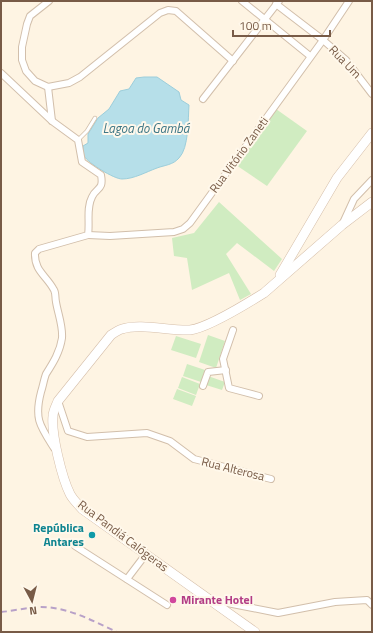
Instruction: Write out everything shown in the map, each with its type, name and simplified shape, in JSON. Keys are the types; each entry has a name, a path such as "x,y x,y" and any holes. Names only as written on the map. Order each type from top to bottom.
{"street":[{"path":"49,1 30,16 22,47 22,60 26,71 35,81 48,87 70,83 80,77 160,13 168,10 176,11 233,61"},
{"path":"242,1 310,56"},
{"name":"Rua Vitório Zaneti","path":"88,235 110,236 174,232 183,229 190,223 323,40 349,1"},
{"path":"203,99 263,19 278,2"},
{"name":"Rua Um","path":"278,2 346,60 372,94"},
{"path":"1,73 52,121 78,140 82,162 102,175 100,188 92,196 89,212 88,235 39,249 35,253 35,259 39,271 54,290 62,337 54,364 46,376 37,409 38,419 42,429 56,452"},
{"path":"48,87 52,121"},
{"path":"275,283 337,178 372,133"},
{"path":"342,225 354,199 372,180"},
{"name":"Rua Pandiá Calógeras","path":"255,632 82,509 71,496 65,484 56,452 52,423 53,414 58,401 111,335 121,329 132,327 190,330 206,325 264,293 342,225 372,202"},
{"path":"233,330 223,359 229,388 259,396"},
{"path":"203,386 208,372 226,370"},
{"name":"Rua Alterosa","path":"58,401 68,431 87,437 147,433 170,441 194,459 271,479"},
{"path":"74,546 167,605"},
{"path":"127,579 146,554"},
{"path":"206,598 278,613 335,602 367,600 372,605"}],"lane":[{"path":"78,140 87,131 95,118"}],"green space":[{"path":"276,109 307,131 267,186 236,165"},
{"path":"219,202 282,259 274,271 237,243 226,254 251,294 240,300 229,273 192,290 187,258 174,256 172,238 194,233"},
{"path":"208,335 225,341 216,368 199,362"},
{"path":"176,336 201,344 196,358 171,350"},
{"path":"187,364 205,370 201,382 183,376"},
{"path":"208,376 225,382 222,390 206,385"},
{"path":"182,377 200,384 196,395 178,388"},
{"path":"177,389 196,396 192,406 173,399"}],"water":[{"name":"Lagoa do Gambá","path":"157,77 179,92 181,100 189,105 185,147 179,158 172,163 131,178 122,179 113,176 90,163 84,156 83,146 88,143 88,134 98,118 109,109 120,91 129,89 136,78"}],"railway":[{"path":"1,612 36,607 61,609 90,619 117,632"}],"place":[{"name":"República Antares","path":"92,535"},
{"name":"Mirante Hotel","path":"173,600"}]}
